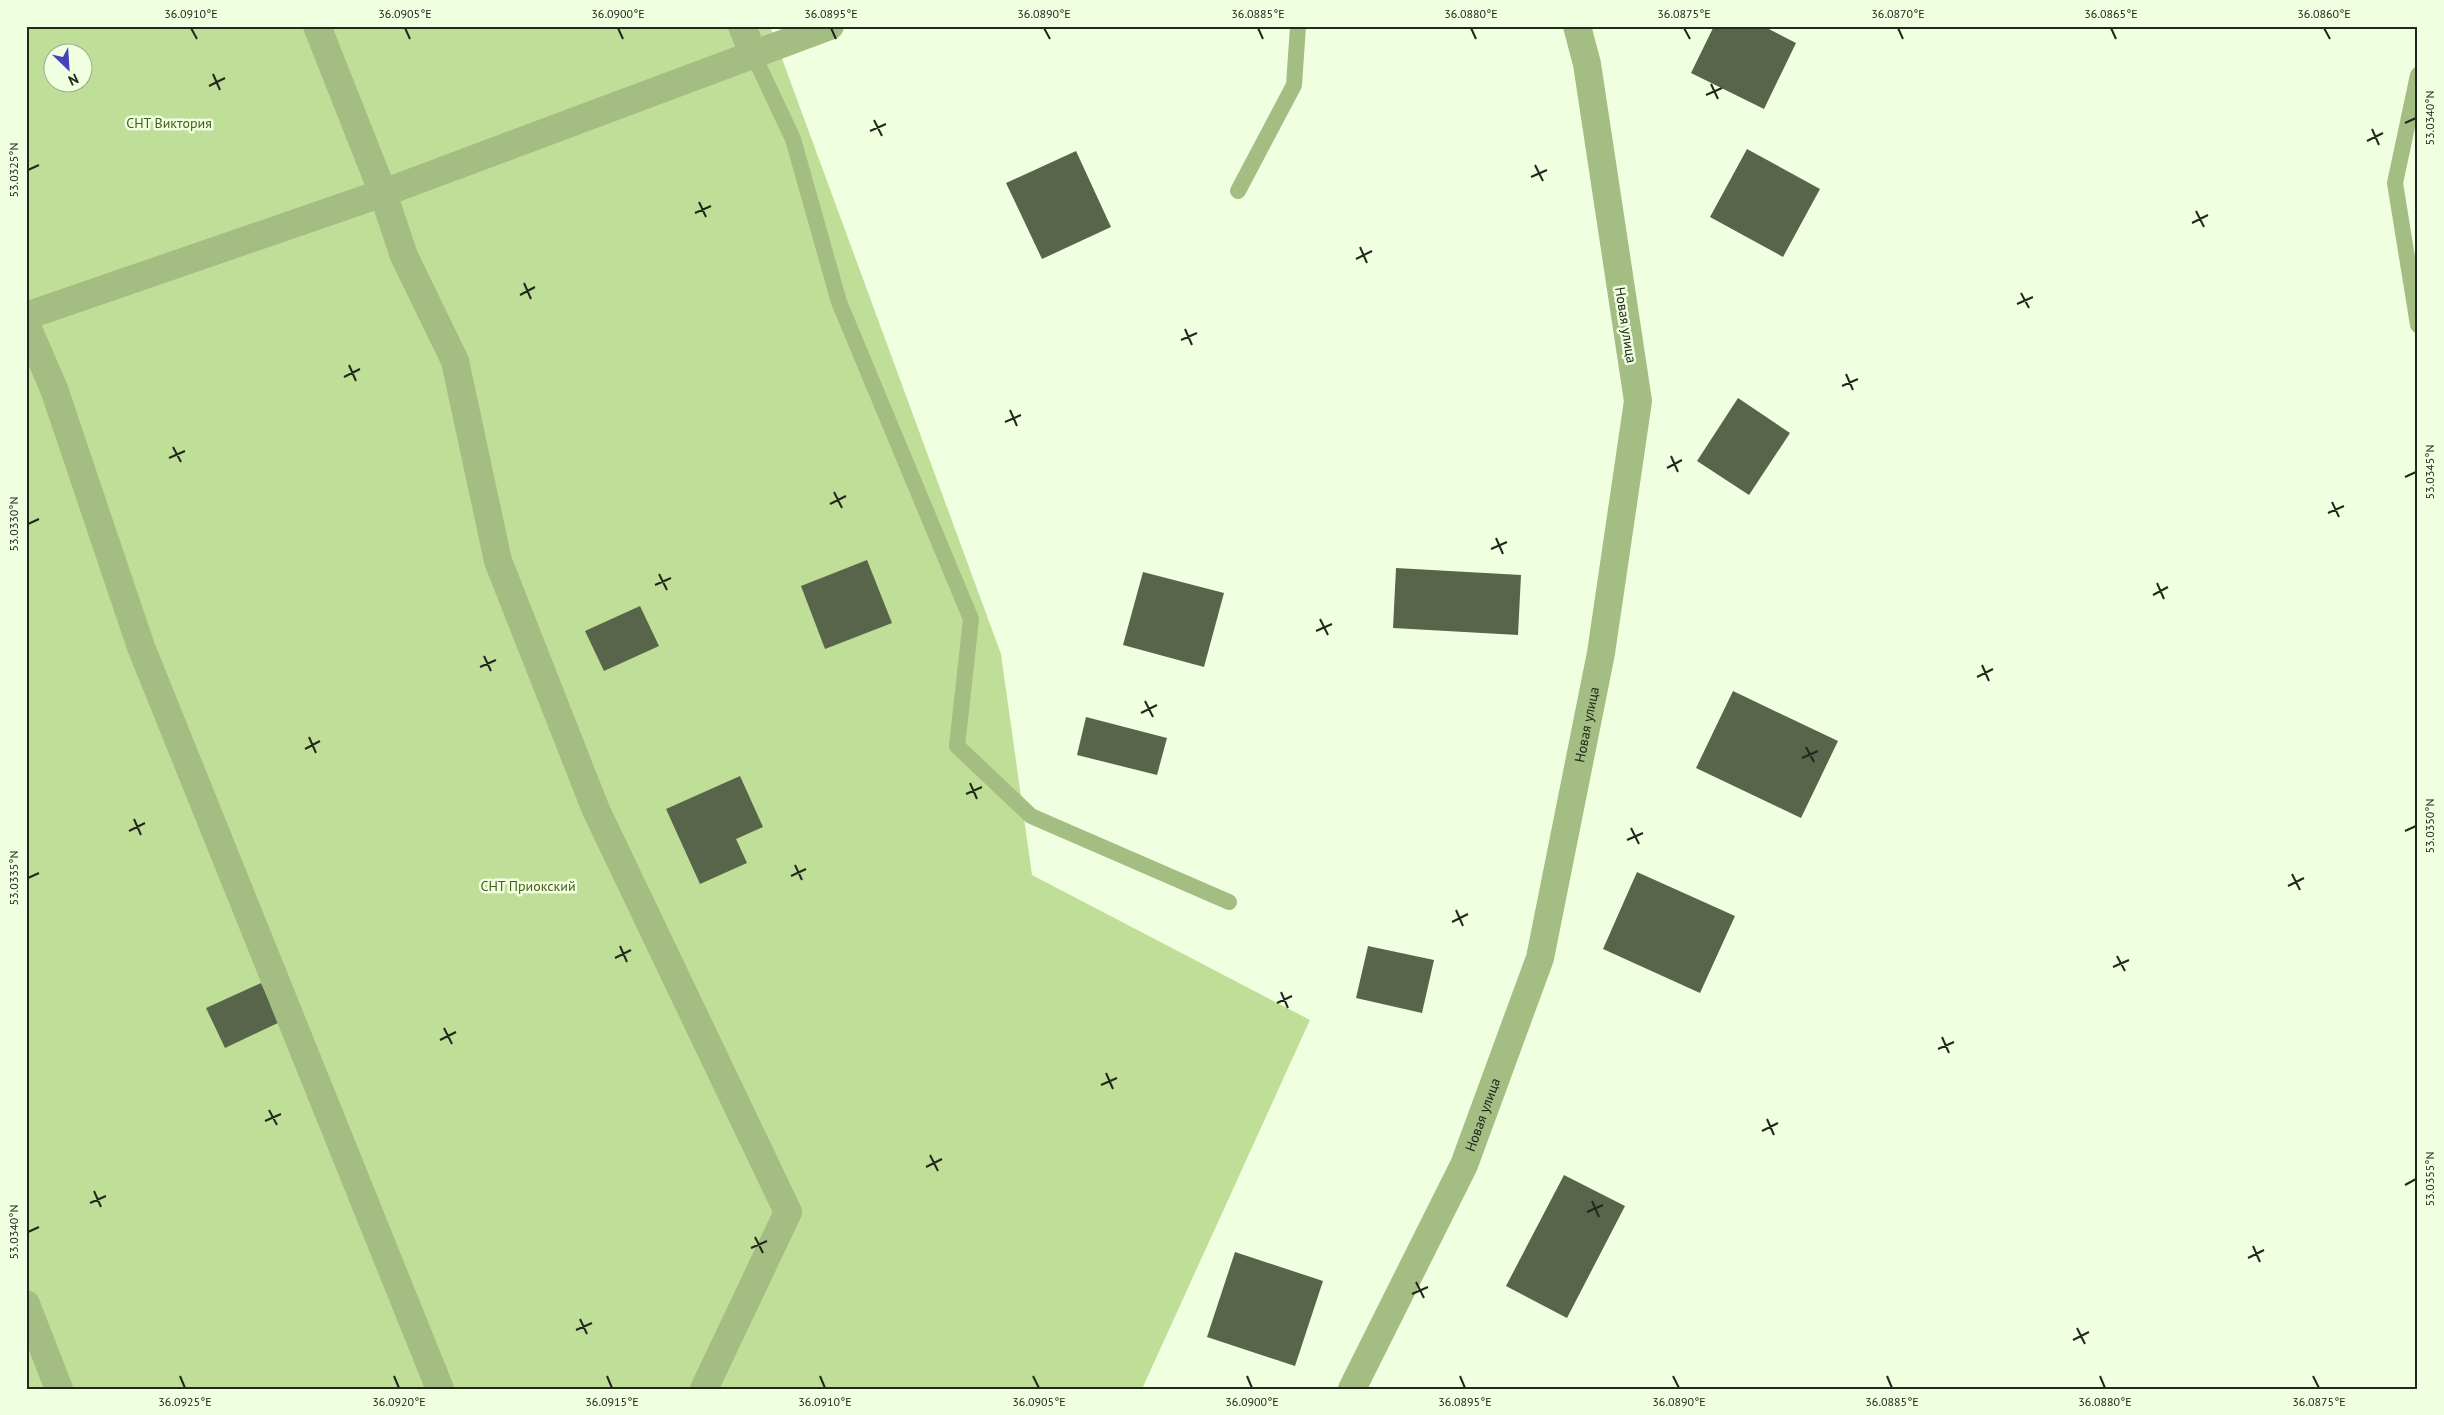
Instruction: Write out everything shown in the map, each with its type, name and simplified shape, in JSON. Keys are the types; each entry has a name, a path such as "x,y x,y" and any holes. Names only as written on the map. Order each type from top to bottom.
{"street":[{"path":"317,26 383,193 404,256 455,361 498,561 592,800 788,1212 704,1389"},
{"path":"742,26 753,54"},
{"path":"26,316 383,193 830,26"},
{"name":"Новая улица","path":"1352,1389 1464,1165 1540,958 1601,653 1638,401 1587,64 1577,26"},
{"path":"26,324 54,389 141,647 440,1389"},
{"path":"26,1304 59,1389"}],"lane":[{"path":"1238,191 1294,85 1298,26"},
{"path":"753,54 793,139 839,302 971,619 956,746 1031,816 1229,902"},
{"path":"2418,74 2395,183 2418,325"}],"green space":[{"name":"СНТ Приокский","path":"26,26 770,26 1001,654 1032,875 1310,1020 1142,1389 26,1389"}],"building":[{"path":"1714,26 1763,26 1796,43 1764,109 1691,73"},
{"path":"1747,149 1820,189 1783,257 1710,217"},
{"path":"1076,151 1111,227 1042,259 1006,183"},
{"path":"1738,398 1790,433 1749,495 1697,461"},
{"path":"867,560 892,623 825,649 801,586"},
{"path":"1396,568 1521,575 1518,635 1393,628"},
{"path":"1143,572 1224,593 1204,667 1123,645"},
{"path":"640,606 659,646 604,671 585,631"},
{"path":"1733,691 1838,741 1801,818 1696,768"},
{"path":"1086,717 1167,738 1157,775 1077,755"},
{"path":"740,776 763,827 736,839 747,863 700,884 666,809"},
{"path":"1637,872 1735,916 1700,993 1603,949"},
{"path":"1368,946 1434,960 1422,1013 1356,998"},
{"path":"261,983 280,1022 225,1048 206,1008"},
{"path":"1564,1175 1625,1206 1567,1318 1506,1286"},
{"path":"1235,1252 1323,1281 1295,1366 1207,1337"}],"park label":[{"name":"СНТ Виктория","path":"169,123"}]}
